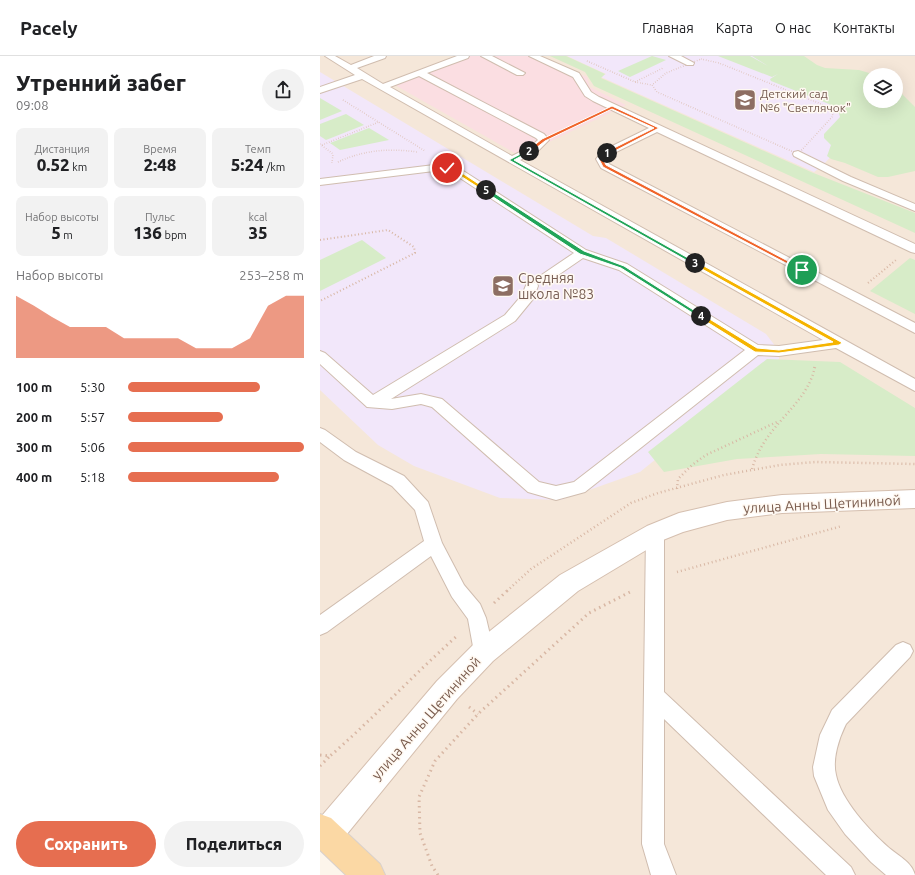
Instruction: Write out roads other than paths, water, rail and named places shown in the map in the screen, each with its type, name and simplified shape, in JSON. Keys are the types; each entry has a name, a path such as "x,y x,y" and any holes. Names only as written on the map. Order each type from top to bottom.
{"main road":[{"name":"улица Анны Щетининой","path":"324,831 447,690 484,652 569,583 655,533 680,523 727,511 782,504 915,499"},
{"path":"324,831 369,875"}],"lane":[{"path":"329,56 361,76 915,386"},
{"path":"350,68 382,56"},
{"path":"382,87 465,56"},
{"path":"486,56 520,73"},
{"path":"533,56 576,75 588,94 612,107 913,248"},
{"path":"420,73 540,136 544,140 511,160"},
{"path":"322,89 361,76"},
{"path":"657,128 608,152 601,159 605,166 915,329"},
{"path":"798,154 847,179 915,208"},
{"path":"320,182 406,170 447,168 461,174 582,252 623,267 755,350 779,352 839,343"},
{"path":"372,403 510,318 538,283 582,252"},
{"path":"320,356 372,403 392,404 421,399 436,403 534,487 556,492 579,487 755,350"},
{"path":"320,434 350,456 398,481 422,506 434,544 458,591 473,610 477,618 484,652"},
{"path":"655,533 653,844 661,871 664,875"},
{"path":"320,626 434,544"},
{"path":"903,651 839,717 830,735 824,767 825,776 836,802 853,826 879,854 904,875"},
{"path":"654,696 843,875"}],"place":[{"name":"Детский сад №6 \"Светлячок\"","path":"745,100"},
{"name":"Средняя школа №83","path":"503,286"}]}
